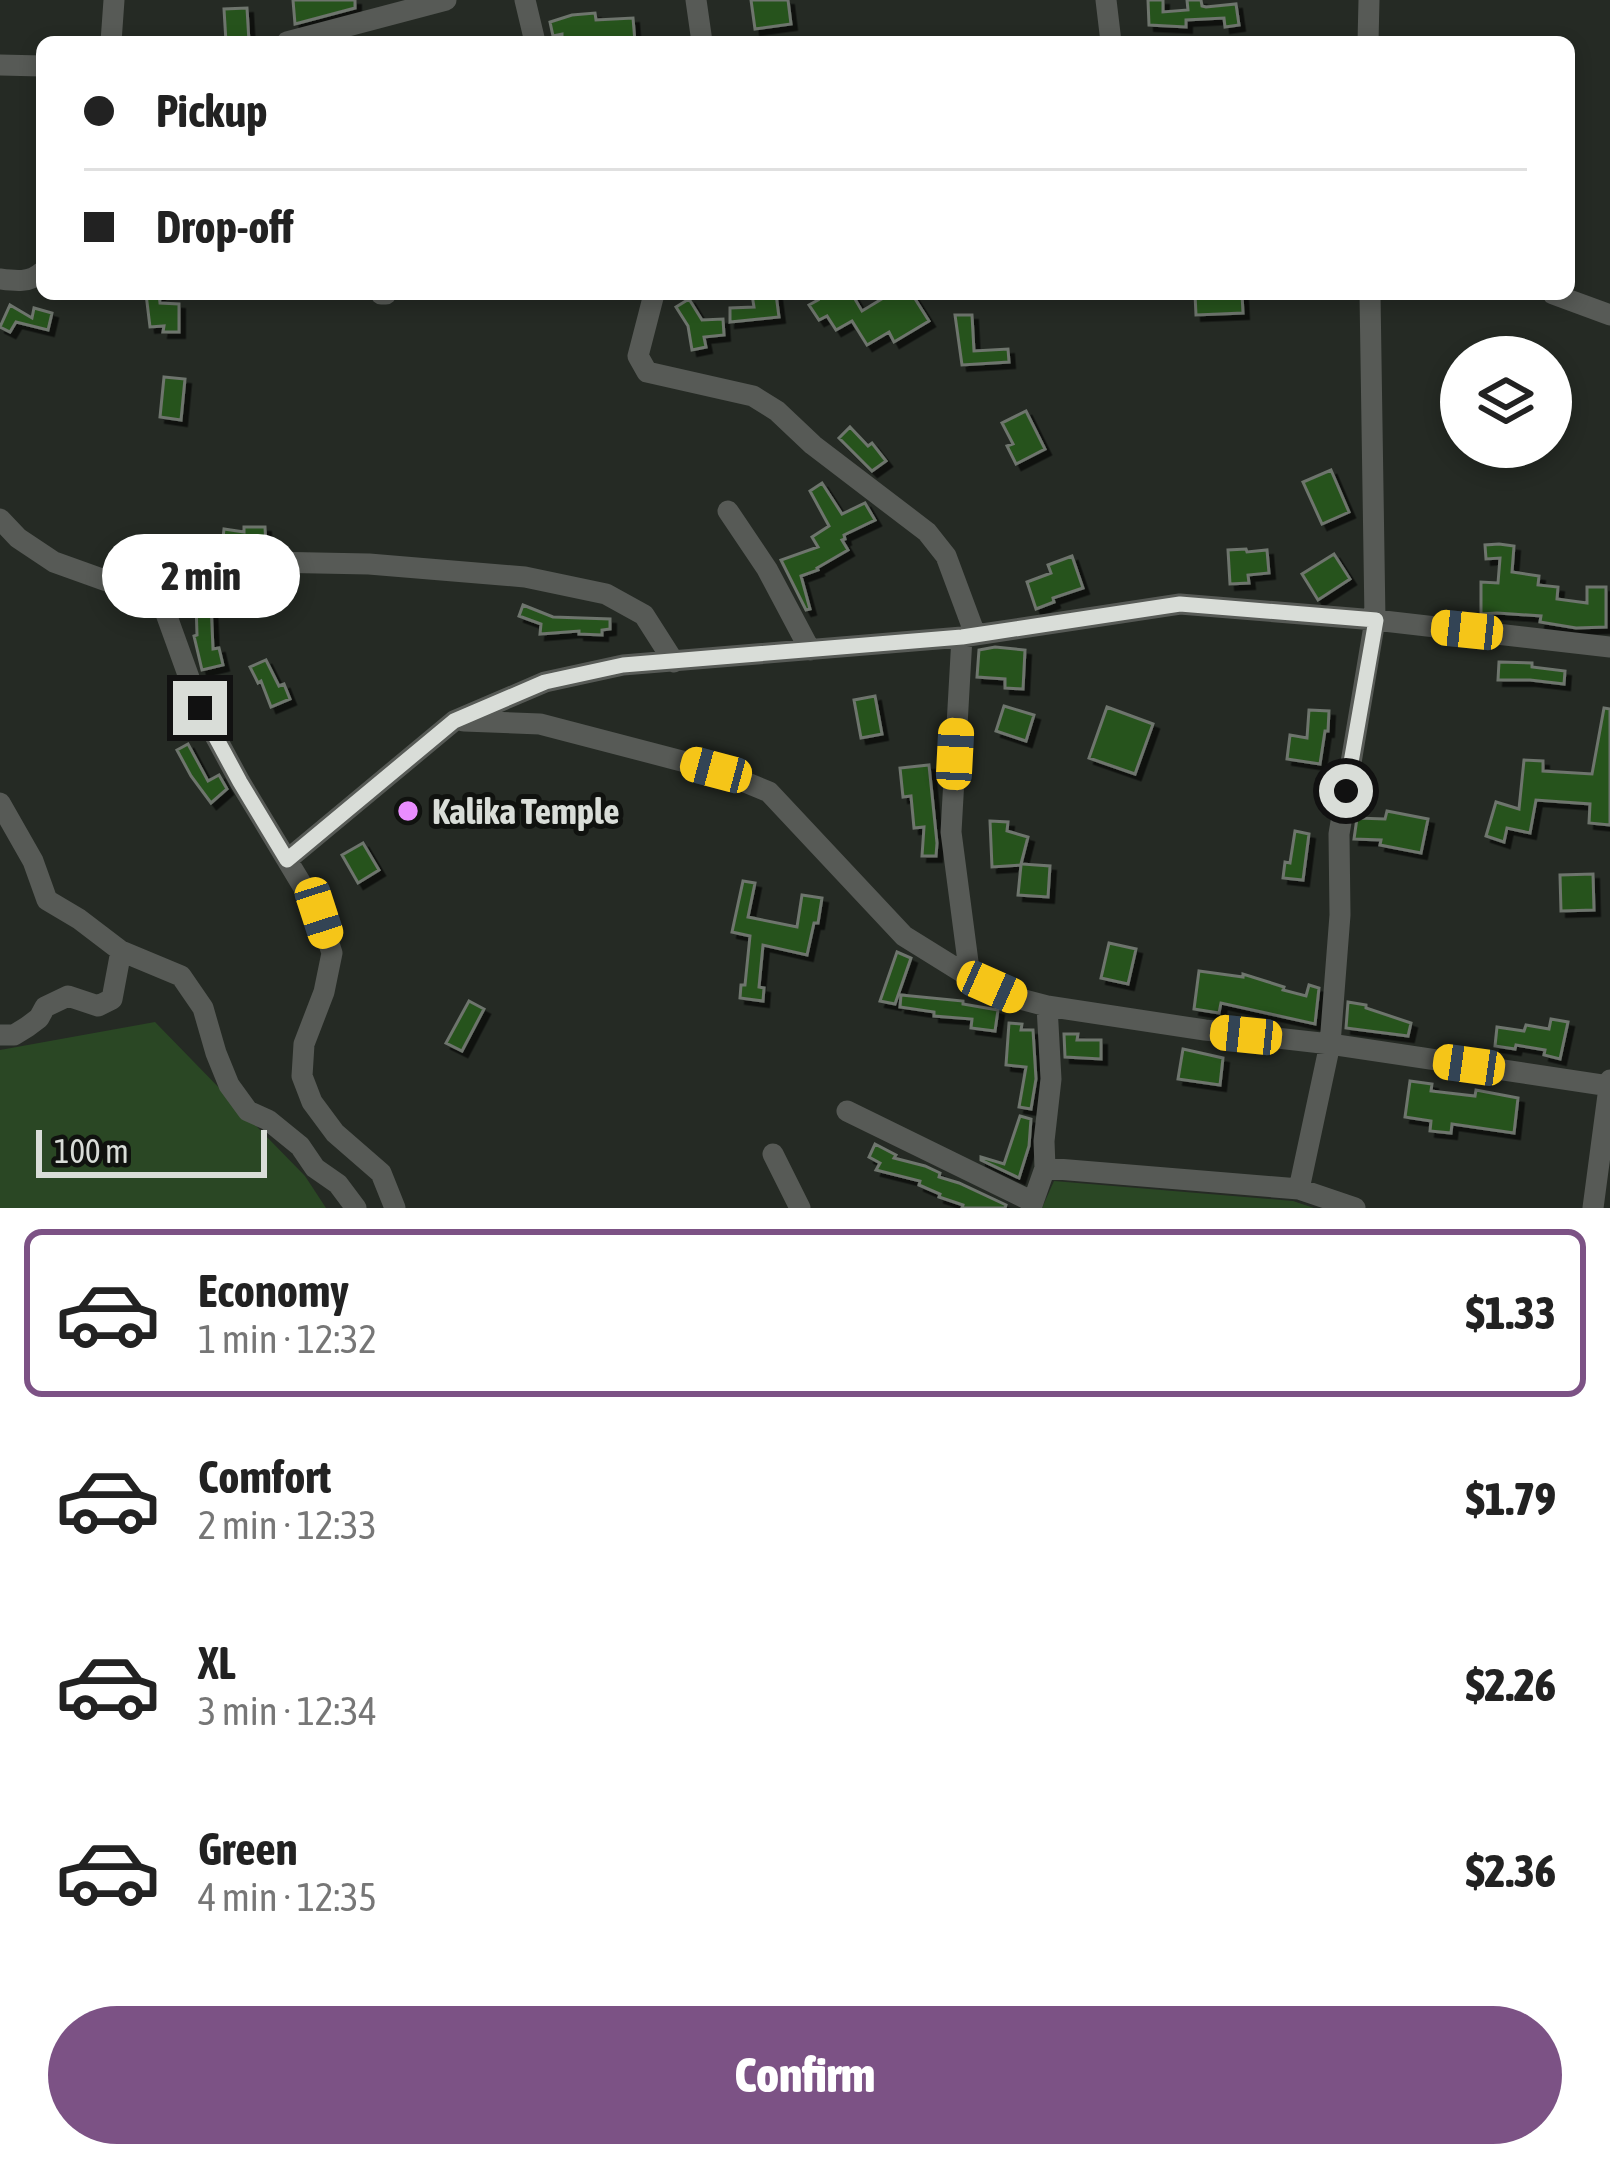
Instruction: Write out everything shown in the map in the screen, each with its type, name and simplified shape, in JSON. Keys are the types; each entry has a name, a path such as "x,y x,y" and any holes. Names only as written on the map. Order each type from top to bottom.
{"street":[{"path":"111,36 114,0"},
{"path":"309,36 446,0"},
{"path":"525,0 534,36"},
{"path":"696,0 701,36"},
{"path":"1106,0 1110,36"},
{"path":"1368,36 1369,0"},
{"path":"0,65 36,66"},
{"path":"0,279 18,282 36,277"},
{"path":"652,300 638,356 647,372 753,396 927,532 946,556 969,636 951,832 970,977"},
{"path":"1299,1189 1330,1044 1340,915 1339,834 1376,620 1370,300"},
{"path":"1569,300 1610,315"},
{"path":"728,511 767,569 810,650"},
{"path":"0,519 17,538 54,562 106,580 221,561 369,563 525,577 606,595 644,615 674,662"},
{"path":"152,574 200,708 319,913 332,953 324,992 304,1044 302,1076 311,1102 335,1133 381,1173 395,1208"},
{"path":"287,860 454,721 545,682 623,665 969,636 1180,604 1610,647"},
{"path":"454,721 540,724 716,770 770,792 904,936 1013,997 1205,1030 1610,1084 1593,1208"},
{"path":"0,803 33,861 47,900 121,951 182,976 203,1008 229,1084 248,1111 268,1120 300,1146 315,1168 338,1184 356,1208"},
{"path":"0,1035 27,1028 45,1007 68,996 98,1006 112,999 121,951"},
{"path":"847,1111 1032,1205 1045,1168 1051,1079 1047,1006"},
{"path":"773,1154 800,1208"},
{"path":"1045,1168 1299,1189 1354,1208"}],"green space":[{"path":"155,1022 305,1176 326,1208 0,1208 0,1050"},
{"path":"1054,1181 1293,1201 1314,1208 1042,1208"}],"building":[{"path":"293,0 355,0 355,8 295,24"},
{"path":"751,0 788,0 791,24 755,29"},
{"path":"1148,0 1163,0 1163,12 1188,10 1187,0 1201,0 1206,7 1236,4 1239,25 1225,27 1224,18 1186,20 1186,27 1149,25"},
{"path":"247,8 249,36 226,36 224,9"},
{"path":"595,13 596,20 633,18 634,36 553,36 550,22"},
{"path":"147,300 179,304 179,332 150,327"},
{"path":"690,300 702,320 723,319 724,335 704,337 706,347 692,350 688,326 676,307"},
{"path":"753,300 777,300 779,317 730,322 730,308 754,307"},
{"path":"818,300 856,300 862,311 880,300 916,300 929,321 894,342 889,332 867,345 852,321 836,330 827,316 819,320 809,305"},
{"path":"1195,300 1242,300 1243,313 1196,315"},
{"path":"10,305 32,318 34,308 52,313 48,330 16,322 10,332 0,327"},
{"path":"955,315 972,315 974,351 1008,349 1009,362 962,365"},
{"path":"164,377 185,379 181,420 160,417"},
{"path":"1026,411 1045,449 1016,464 1007,446 1013,444 1002,423"},
{"path":"850,427 886,461 872,471 839,438"},
{"path":"1331,470 1349,512 1322,524 1303,482"},
{"path":"822,483 842,514 865,503 875,520 844,535 848,550 801,576 810,609 806,610 781,560 818,547 812,537 829,526 810,491"},
{"path":"244,527 265,527 266,547 222,546 224,529 244,532"},
{"path":"1485,545 1514,546 1512,572 1539,576 1538,585 1558,587 1557,599 1587,603 1587,587 1606,587 1606,627 1540,622 1541,616 1481,614 1481,582 1498,583 1500,558 1486,559"},
{"path":"1228,550 1267,550 1269,573 1248,575 1249,583 1230,584"},
{"path":"1334,554 1350,579 1318,600 1302,574"},
{"path":"1072,556 1083,588 1036,609 1027,582 1051,573 1048,565"},
{"path":"279,577 281,597 265,598 264,588 211,583 211,578"},
{"path":"196,602 211,602 213,649 219,648 223,665 202,670 194,636"},
{"path":"523,605 553,617 610,619 610,629 602,630 602,635 579,631 540,634 541,624 519,616"},
{"path":"979,650 1025,650 1023,689 1005,688 1005,679 977,677"},
{"path":"266,660 290,699 271,707 250,667"},
{"path":"1499,662 1565,671 1564,684 1498,680"},
{"path":"875,696 882,734 861,738 854,700"},
{"path":"1004,706 1034,715 1026,741 996,731"},
{"path":"1107,707 1153,724 1135,774 1089,758"},
{"path":"1604,708 1610,709 1610,825 1589,823 1590,804 1536,800 1530,833 1507,828 1504,842 1486,836 1496,802 1519,809 1524,760 1543,761 1543,771 1592,774"},
{"path":"1309,710 1329,711 1320,764 1287,759 1290,735 1307,738"},
{"path":"188,744 208,781 219,775 227,789 211,803 177,750"},
{"path":"929,765 936,856 922,856 924,827 914,828 911,796 903,797 900,768"},
{"path":"1387,811 1428,819 1421,853 1380,845 1381,840 1354,839 1357,818 1385,819"},
{"path":"990,821 1008,822 1007,831 1028,837 1021,864 1050,866 1048,897 1018,895 1021,865 992,867"},
{"path":"1295,831 1309,834 1303,880 1283,878"},
{"path":"363,843 379,870 358,883 342,855"},
{"path":"1593,874 1594,910 1561,911 1560,875"},
{"path":"743,881 755,883 748,917 797,927 802,895 822,898 807,955 763,945 759,987 764,988 763,1001 740,998 750,936 732,932"},
{"path":"1109,943 1136,949 1128,984 1101,978"},
{"path":"897,952 911,958 895,1004 880,1001"},
{"path":"1199,971 1243,974 1306,996 1309,985 1319,988 1315,1024 1221,1003 1219,1013 1194,1009"},
{"path":"901,995 998,1010 995,1031 971,1028 972,1019 900,1007"},
{"path":"469,1001 484,1009 462,1051 446,1043"},
{"path":"1348,1002 1411,1023 1408,1036 1346,1028"},
{"path":"1551,1019 1568,1022 1560,1059 1544,1055 1545,1050 1495,1046 1497,1027 1549,1029"},
{"path":"1009,1023 1033,1030 1036,1079 1031,1109 1019,1107 1026,1067 1006,1065"},
{"path":"1064,1034 1078,1034 1077,1040 1101,1040 1101,1059 1065,1057"},
{"path":"1183,1049 1223,1058 1220,1085 1178,1079"},
{"path":"1410,1081 1432,1084 1431,1091 1475,1096 1476,1090 1518,1098 1514,1133 1452,1124 1451,1133 1430,1131 1431,1121 1405,1117"},
{"path":"1020,1116 1031,1119 1019,1178 981,1157 1004,1164"},
{"path":"875,1144 896,1155 894,1158 925,1166 1005,1208 962,1208 919,1185 920,1181 876,1170 880,1163 869,1157"}],"place":[{"name":"Kalika Temple","path":"408,811"}],"route":[{"path":"200,708 287,860 454,721 545,682 623,665 962,637 1180,604 1376,620 1346,791"}]}
